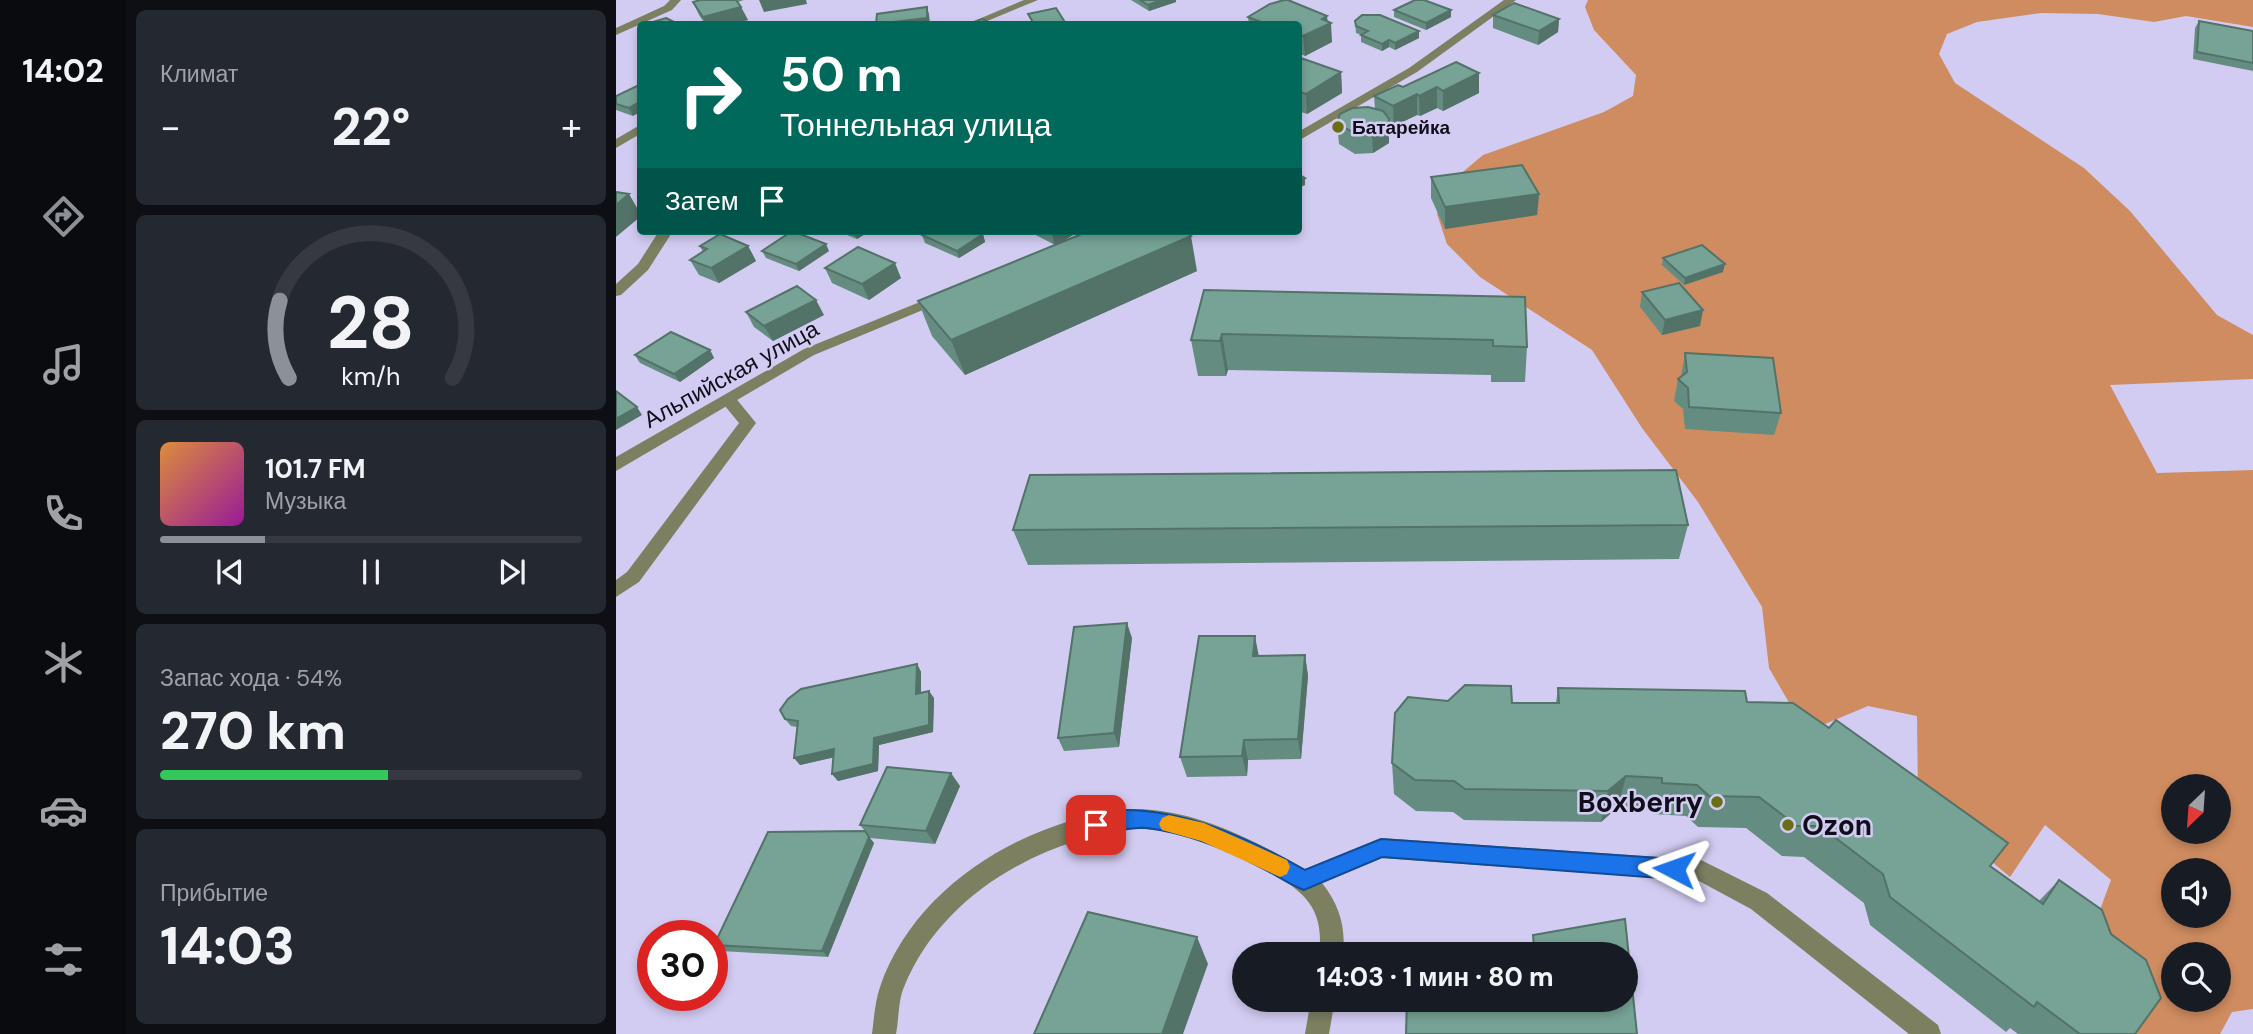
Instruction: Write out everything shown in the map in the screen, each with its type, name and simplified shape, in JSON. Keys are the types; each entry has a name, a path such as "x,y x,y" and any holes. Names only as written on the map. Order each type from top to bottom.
{"street":[{"path":"640,21 668,8 676,0"},
{"path":"980,21 1033,0"},
{"path":"1302,135 1413,70 1511,0"},
{"path":"616,32 637,22"},
{"path":"616,144 637,131"},
{"path":"616,292 643,267 663,235"},
{"name":"Альпийская улица","path":"616,465 809,352 962,289"},
{"path":"616,590 633,577 748,423 728,400"},
{"path":"884,1034 892,984 928,924 977,875 1047,838 1120,819 1146,819 1204,832 1266,859 1304,880 1322,898 1331,915 1333,942"},
{"path":"1304,880 1381,848 1701,871 1759,901 1929,1034"},
{"path":"1317,1034 1321,1012"}],"shaded area":[{"path":"1588,0 2253,0 2253,27 2186,16 2154,22 2098,14 2041,13 1977,22 1947,34 1939,54 1955,83 2084,168 2130,211 2217,315 2253,335 2253,379 2110,385 2157,473 2253,470 2253,1009 2232,1012 2220,1034 2125,1034 2084,953 2111,880 2045,825 2010,877 1918,800 1917,716 1868,706 1806,732 1769,668 1762,607 1698,502 1642,428 1592,350 1480,277 1447,244 1437,214 1446,186 1483,155 1604,112 1633,96 1636,75 1594,30 1585,7"}],"building":[{"path":"736,0 741,7 703,17 693,2"},
{"path":"1140,0 1161,0 1148,5"},
{"path":"1288,0 1327,16 1322,19 1331,23 1303,36 1302,21 1258,21 1248,17 1270,4"},
{"path":"1415,0 1424,0 1451,10 1426,23 1394,10"},
{"path":"1514,3 1559,19 1539,31 1493,15"},
{"path":"927,7 927,18 876,21 877,14"},
{"path":"1056,8 1064,21 1032,21 1028,14"},
{"path":"1362,15 1380,15 1419,31 1395,43 1389,40 1382,44 1361,35 1368,31 1356,26 1355,21"},
{"path":"2199,21 2253,31 2253,63 2197,52"},
{"path":"1302,58 1341,72 1306,94 1302,92"},
{"path":"1456,62 1479,73 1443,91 1437,87 1393,106 1374,96 1398,85 1403,87"},
{"path":"637,86 637,104 629,108 616,104 616,96"},
{"path":"1368,107 1383,111 1389,123 1372,133 1354,133 1337,123 1340,114 1352,108"},
{"path":"1522,165 1539,194 1445,207 1431,177"},
{"path":"616,192 629,194 616,205"},
{"path":"722,235 748,246 711,268 690,260 707,249 700,246"},
{"path":"786,235 802,235 826,244 796,264 762,251"},
{"path":"922,235 981,235 957,251"},
{"path":"1079,235 1191,236 951,340 918,301"},
{"path":"1702,245 1725,264 1685,278 1663,258"},
{"path":"858,247 895,263 862,284 825,268"},
{"path":"1679,283 1703,310 1665,320 1642,292"},
{"path":"797,286 816,300 764,326 746,312"},
{"path":"1204,290 1525,297 1527,347 1493,346 1493,340 1222,334 1220,341 1191,340"},
{"path":"671,332 710,350 674,374 635,355"},
{"path":"1685,353 1773,358 1781,413 1689,407 1688,388 1678,379 1687,372"},
{"path":"616,391 637,407 616,419"},
{"path":"1676,470 1688,525 1013,530 1030,475"},
{"path":"1127,623 1114,733 1058,738 1074,627"},
{"path":"1199,636 1255,636 1253,656 1305,655 1298,739 1244,740 1242,756 1180,757"},
{"path":"917,664 916,694 929,691 929,725 874,738 873,764 832,774 834,749 794,758 798,721 785,719 780,710 788,699 801,689"},
{"path":"1465,685 1511,686 1512,703 1559,703 1558,688 1745,691 1747,702 1793,703 1829,728 1836,720 2008,843 1990,866 2043,904 2059,880 2102,910 2111,934 2146,960 2161,998 2135,1034 2080,1034 2037,1002 2034,1007 1890,897 1883,874 1820,826 1797,826 1759,797 1709,796 1697,785 1662,783 1662,778 1626,776 1608,791 1465,789 1454,781 1415,780 1392,763 1395,713 1408,697 1448,701"},
{"path":"887,767 951,773 926,831 860,825"},
{"path":"865,831 869,837 822,951 728,946 726,920 768,832"},
{"path":"1088,912 1197,937 1162,1034 1034,1034"},
{"path":"1625,919 1627,942 1534,942 1533,935"},
{"path":"1407,1012 1635,1012 1637,1034 1406,1034"}],"slow traffic":[{"path":"1169,824 1204,832 1280,867"}],"place":[{"name":"Батарейка","path":"1338,127"},
{"name":"Boxberry","path":"1717,802"},
{"name":"Ozon","path":"1788,825"}],"route":[{"path":"1096,825 1120,819 1146,819 1204,832 1266,859 1304,880 1381,848 1674,869"}]}
